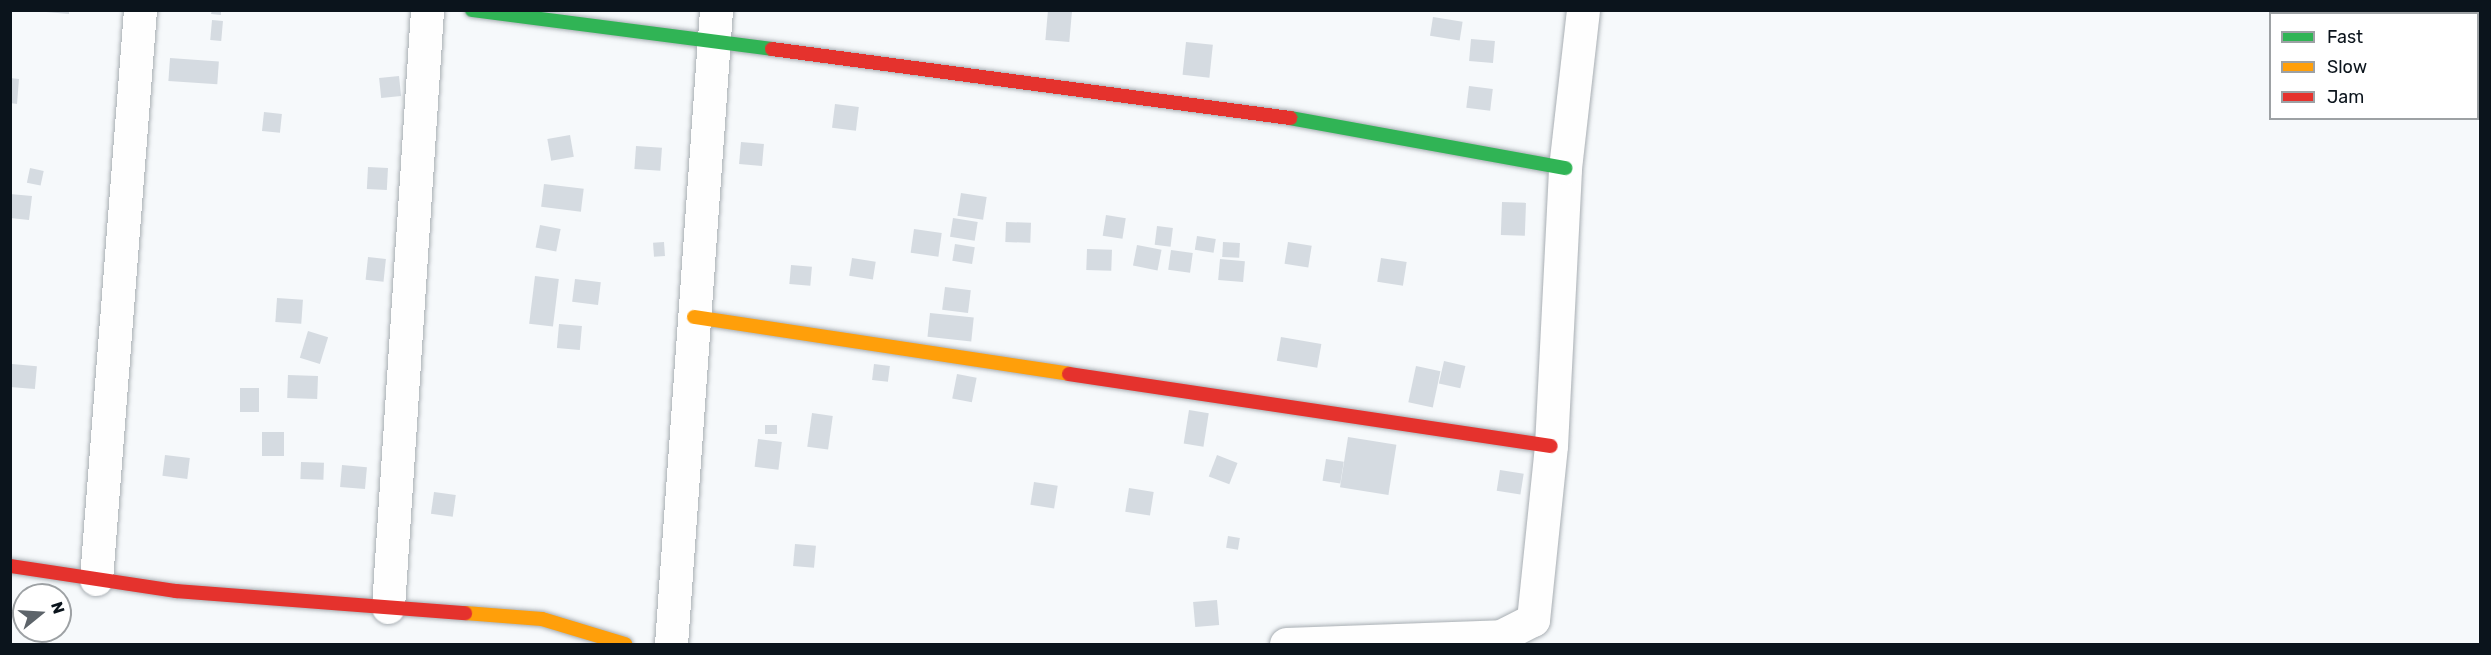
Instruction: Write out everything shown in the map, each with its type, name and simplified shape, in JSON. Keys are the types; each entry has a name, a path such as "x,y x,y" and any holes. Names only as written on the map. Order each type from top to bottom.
{"street":[{"path":"96,579 140,10"},
{"path":"388,607 428,10"},
{"path":"472,10 714,26 1247,110 1565,168"},
{"path":"1286,645 1501,636 1533,620 1551,446 1565,168 1583,10"},
{"path":"671,645 714,26"},
{"path":"694,317 1551,446"},
{"path":"10,566 176,591 542,619 625,645"}],"building":[{"path":"46,10 69,10 69,14 46,12"},
{"path":"212,10 221,10 221,15 211,14"},
{"path":"1048,10 1072,12 1069,42 1045,40"},
{"path":"1433,17 1463,22 1460,40 1430,36"},
{"path":"212,20 223,21 221,41 210,40"},
{"path":"1471,39 1495,41 1493,63 1469,61"},
{"path":"1186,42 1213,45 1209,78 1183,75"},
{"path":"170,58 219,61 217,84 168,81"},
{"path":"399,76 401,96 381,98 379,78"},
{"path":"10,78 19,79 17,104 10,103"},
{"path":"1469,86 1493,89 1490,111 1466,108"},
{"path":"835,104 859,107 856,131 832,128"},
{"path":"264,112 282,114 280,133 262,131"},
{"path":"570,135 574,157 551,161 547,139"},
{"path":"741,142 764,144 762,166 739,164"},
{"path":"636,146 662,148 660,171 634,169"},
{"path":"368,167 388,168 387,190 367,189"},
{"path":"30,168 44,171 41,186 27,183"},
{"path":"544,184 584,189 581,212 541,207"},
{"path":"961,193 987,197 983,220 957,216"},
{"path":"10,194 32,196 29,220 10,218"},
{"path":"1502,202 1526,203 1525,236 1501,235"},
{"path":"1106,215 1126,218 1122,239 1103,236"},
{"path":"953,218 978,222 975,241 950,237"},
{"path":"1006,222 1031,223 1030,243 1005,242"},
{"path":"540,225 561,229 556,252 536,248"},
{"path":"1157,226 1173,228 1171,247 1155,245"},
{"path":"914,229 942,233 938,257 911,253"},
{"path":"1197,236 1216,239 1214,253 1195,250"},
{"path":"664,242 665,256 654,257 653,243"},
{"path":"1223,242 1240,243 1239,258 1222,257"},
{"path":"1288,242 1312,246 1308,267 1285,264"},
{"path":"955,244 975,247 972,264 952,261"},
{"path":"1137,245 1162,250 1158,270 1133,266"},
{"path":"1087,249 1112,250 1111,271 1086,270"},
{"path":"1171,250 1193,253 1190,273 1168,270"},
{"path":"368,257 386,259 383,282 366,280"},
{"path":"852,258 876,262 873,280 849,276"},
{"path":"1381,258 1407,262 1403,286 1377,282"},
{"path":"1220,259 1245,261 1243,282 1218,280"},
{"path":"791,265 812,267 810,286 789,284"},
{"path":"535,276 559,279 553,327 529,324"},
{"path":"575,279 601,282 598,305 572,302"},
{"path":"945,287 971,290 968,313 942,310"},
{"path":"277,298 303,300 301,324 275,322"},
{"path":"930,313 974,318 971,341 927,337"},
{"path":"559,324 582,326 580,350 557,348"},
{"path":"308,331 328,337 320,364 300,358"},
{"path":"1281,337 1321,344 1317,368 1277,361"},
{"path":"1444,361 1465,366 1460,388 1439,383"},
{"path":"12,364 37,366 35,389 10,387"},
{"path":"874,364 890,366 888,382 872,380"},
{"path":"1416,366 1440,371 1433,407 1408,402"},
{"path":"957,374 977,378 972,402 952,399"},
{"path":"288,375 318,376 317,399 287,398"},
{"path":"240,388 259,388 259,412 240,412"},
{"path":"1189,410 1209,413 1203,447 1184,444"},
{"path":"812,413 833,416 828,450 807,447"},
{"path":"765,425 777,425 777,434 765,434"},
{"path":"262,432 284,432 284,456 262,456"},
{"path":"1348,437 1396,445 1388,495 1340,487"},
{"path":"758,439 782,442 778,470 755,467"},
{"path":"165,455 190,458 187,479 162,476"},
{"path":"1217,455 1238,463 1229,484 1209,476"},
{"path":"1326,459 1344,462 1340,484 1323,481"},
{"path":"301,462 324,463 323,480 300,479"},
{"path":"342,465 367,467 365,489 340,487"},
{"path":"1500,470 1524,474 1520,494 1497,491"},
{"path":"1034,482 1058,486 1054,508 1030,505"},
{"path":"1129,488 1154,492 1150,516 1125,512"},
{"path":"434,492 456,495 453,517 431,514"},
{"path":"1228,536 1240,538 1238,550 1226,548"},
{"path":"795,544 816,546 814,568 793,566"},
{"path":"1217,600 1219,625 1195,627 1193,602"}],"traffic: fast":[{"path":"472,10 772,49"},
{"path":"1290,118 1565,168"}],"traffic: slow":[{"path":"694,317 1069,374"},
{"path":"465,613 542,619 625,644"}],"traffic: jam":[{"path":"772,49 1290,118"},
{"path":"1069,374 1551,446"},
{"path":"10,566 176,591 465,613"}]}
